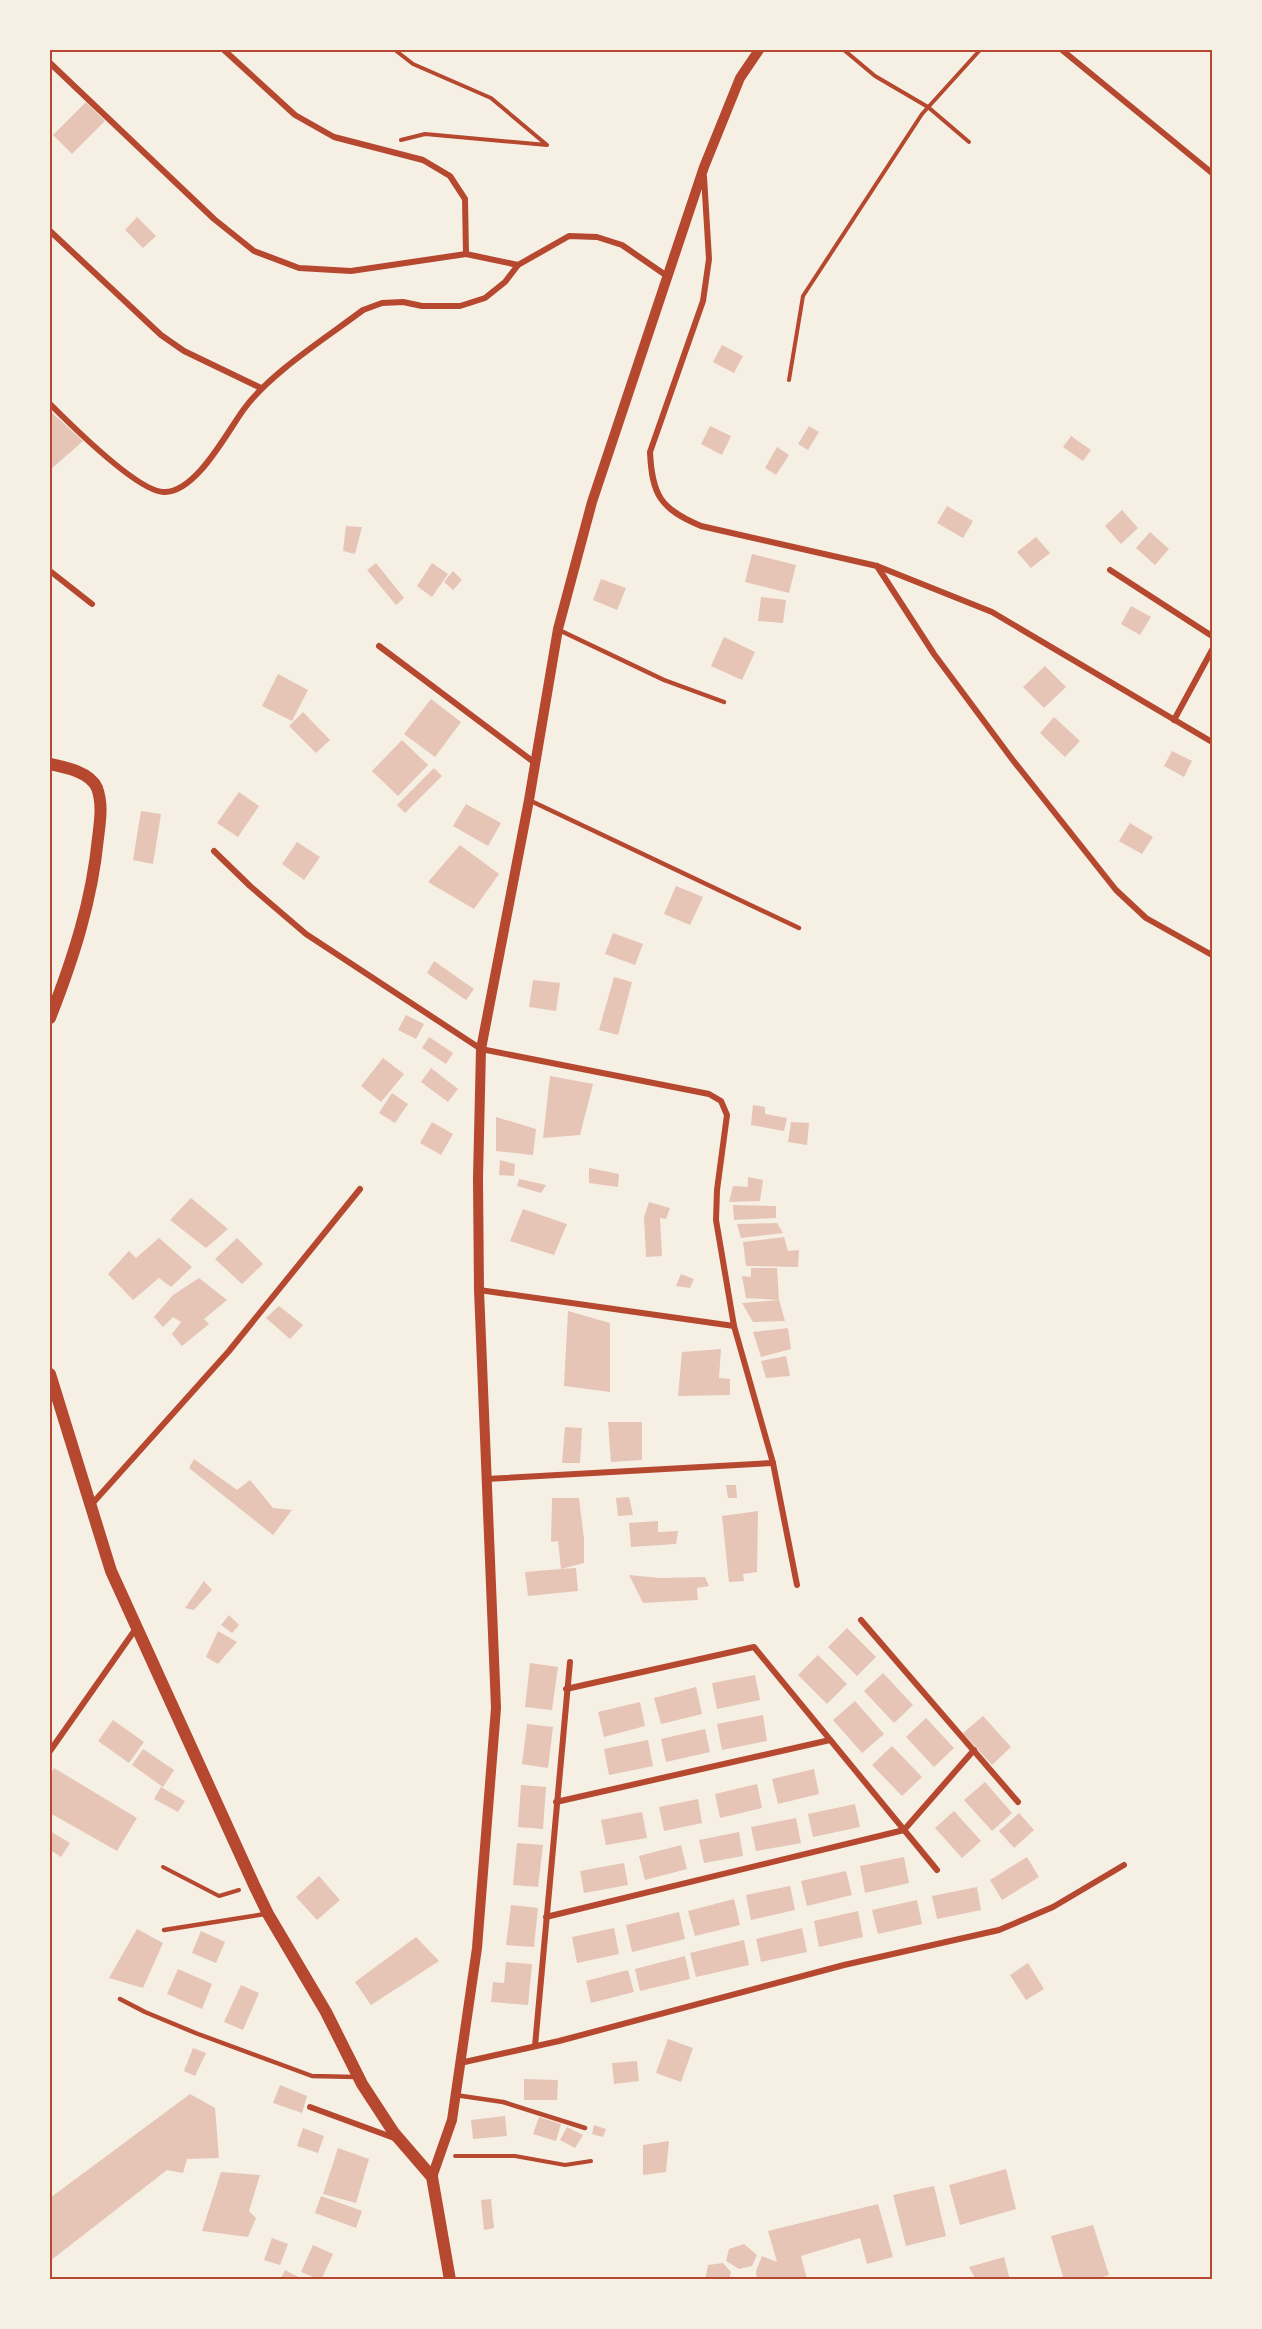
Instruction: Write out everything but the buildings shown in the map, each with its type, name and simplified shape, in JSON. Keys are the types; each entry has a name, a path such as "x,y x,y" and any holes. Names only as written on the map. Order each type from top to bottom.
{"main road":[{"path":"50,764 83,774 96,787 101,812 93,882 72,961 50,1018"},
{"path":"50,1374 111,1571 254,1885 268,1914 326,2012 359,2077 401,2141 432,2177 450,2280"}],"street":[{"path":"224,50 295,115 334,137 423,160 450,176 465,199 466,254"},
{"path":"432,2177 452,2120 477,1948 496,1708 479,1290 478,1178 481,1049 529,800 558,630 592,502 704,167 740,78 759,50"},
{"path":"1062,50 1212,173"},
{"path":"50,63 214,219 254,251 299,268 351,271 466,254 518,265"},
{"path":"704,167 709,259 703,301 650,452 651,477 660,500 677,516 701,526 877,566 992,612 1212,742"},
{"path":"50,231 161,335 184,351 261,388"},
{"path":"50,404 106,457 139,482 163,493 180,489 196,476 261,388 363,310 382,303 403,302 422,306 460,306 485,298 504,282 518,265 569,236 597,237 622,245 667,276"},
{"path":"877,566 934,654 998,740 1116,890 1146,918 1212,955"},
{"path":"1110,570 1212,636"},
{"path":"50,571 92,604"},
{"path":"379,646 535,763"},
{"path":"1174,720 1212,650"},
{"path":"214,851 250,886 306,934 481,1049 709,1094 721,1101 727,1115 717,1190 716,1220 734,1326 773,1463 797,1585"},
{"path":"91,1505 230,1351 360,1189"},
{"path":"479,1290 734,1326"},
{"path":"485,1479 773,1463"},
{"path":"861,1620 1018,1802"},
{"path":"50,1751 137,1626"},
{"path":"566,1689 754,1647 937,1870"},
{"path":"535,2046 570,1662"},
{"path":"556,1802 830,1740"},
{"path":"546,1917 904,1830 974,1750"},
{"path":"459,2063 535,2046 844,1965 999,1930 1053,1907 1124,1864"},
{"path":"310,2107 401,2141"}],"lane":[{"path":"558,630 664,680 724,702"},
{"path":"529,800 799,928"},
{"path":"164,1930 268,1914"},
{"path":"120,1999 177,2025 312,2076 359,2077"},
{"path":"455,2095 503,2102 585,2128"}],"path":[{"path":"372,148 426,134 547,145 491,98 413,64 395,50"},
{"path":"844,50 875,76 928,107 969,142"},
{"path":"789,380 803,296 928,107 980,50"},
{"path":"163,1867 219,1896 254,1885"},
{"path":"439,2157 515,2156 565,2165 591,2161"}]}
